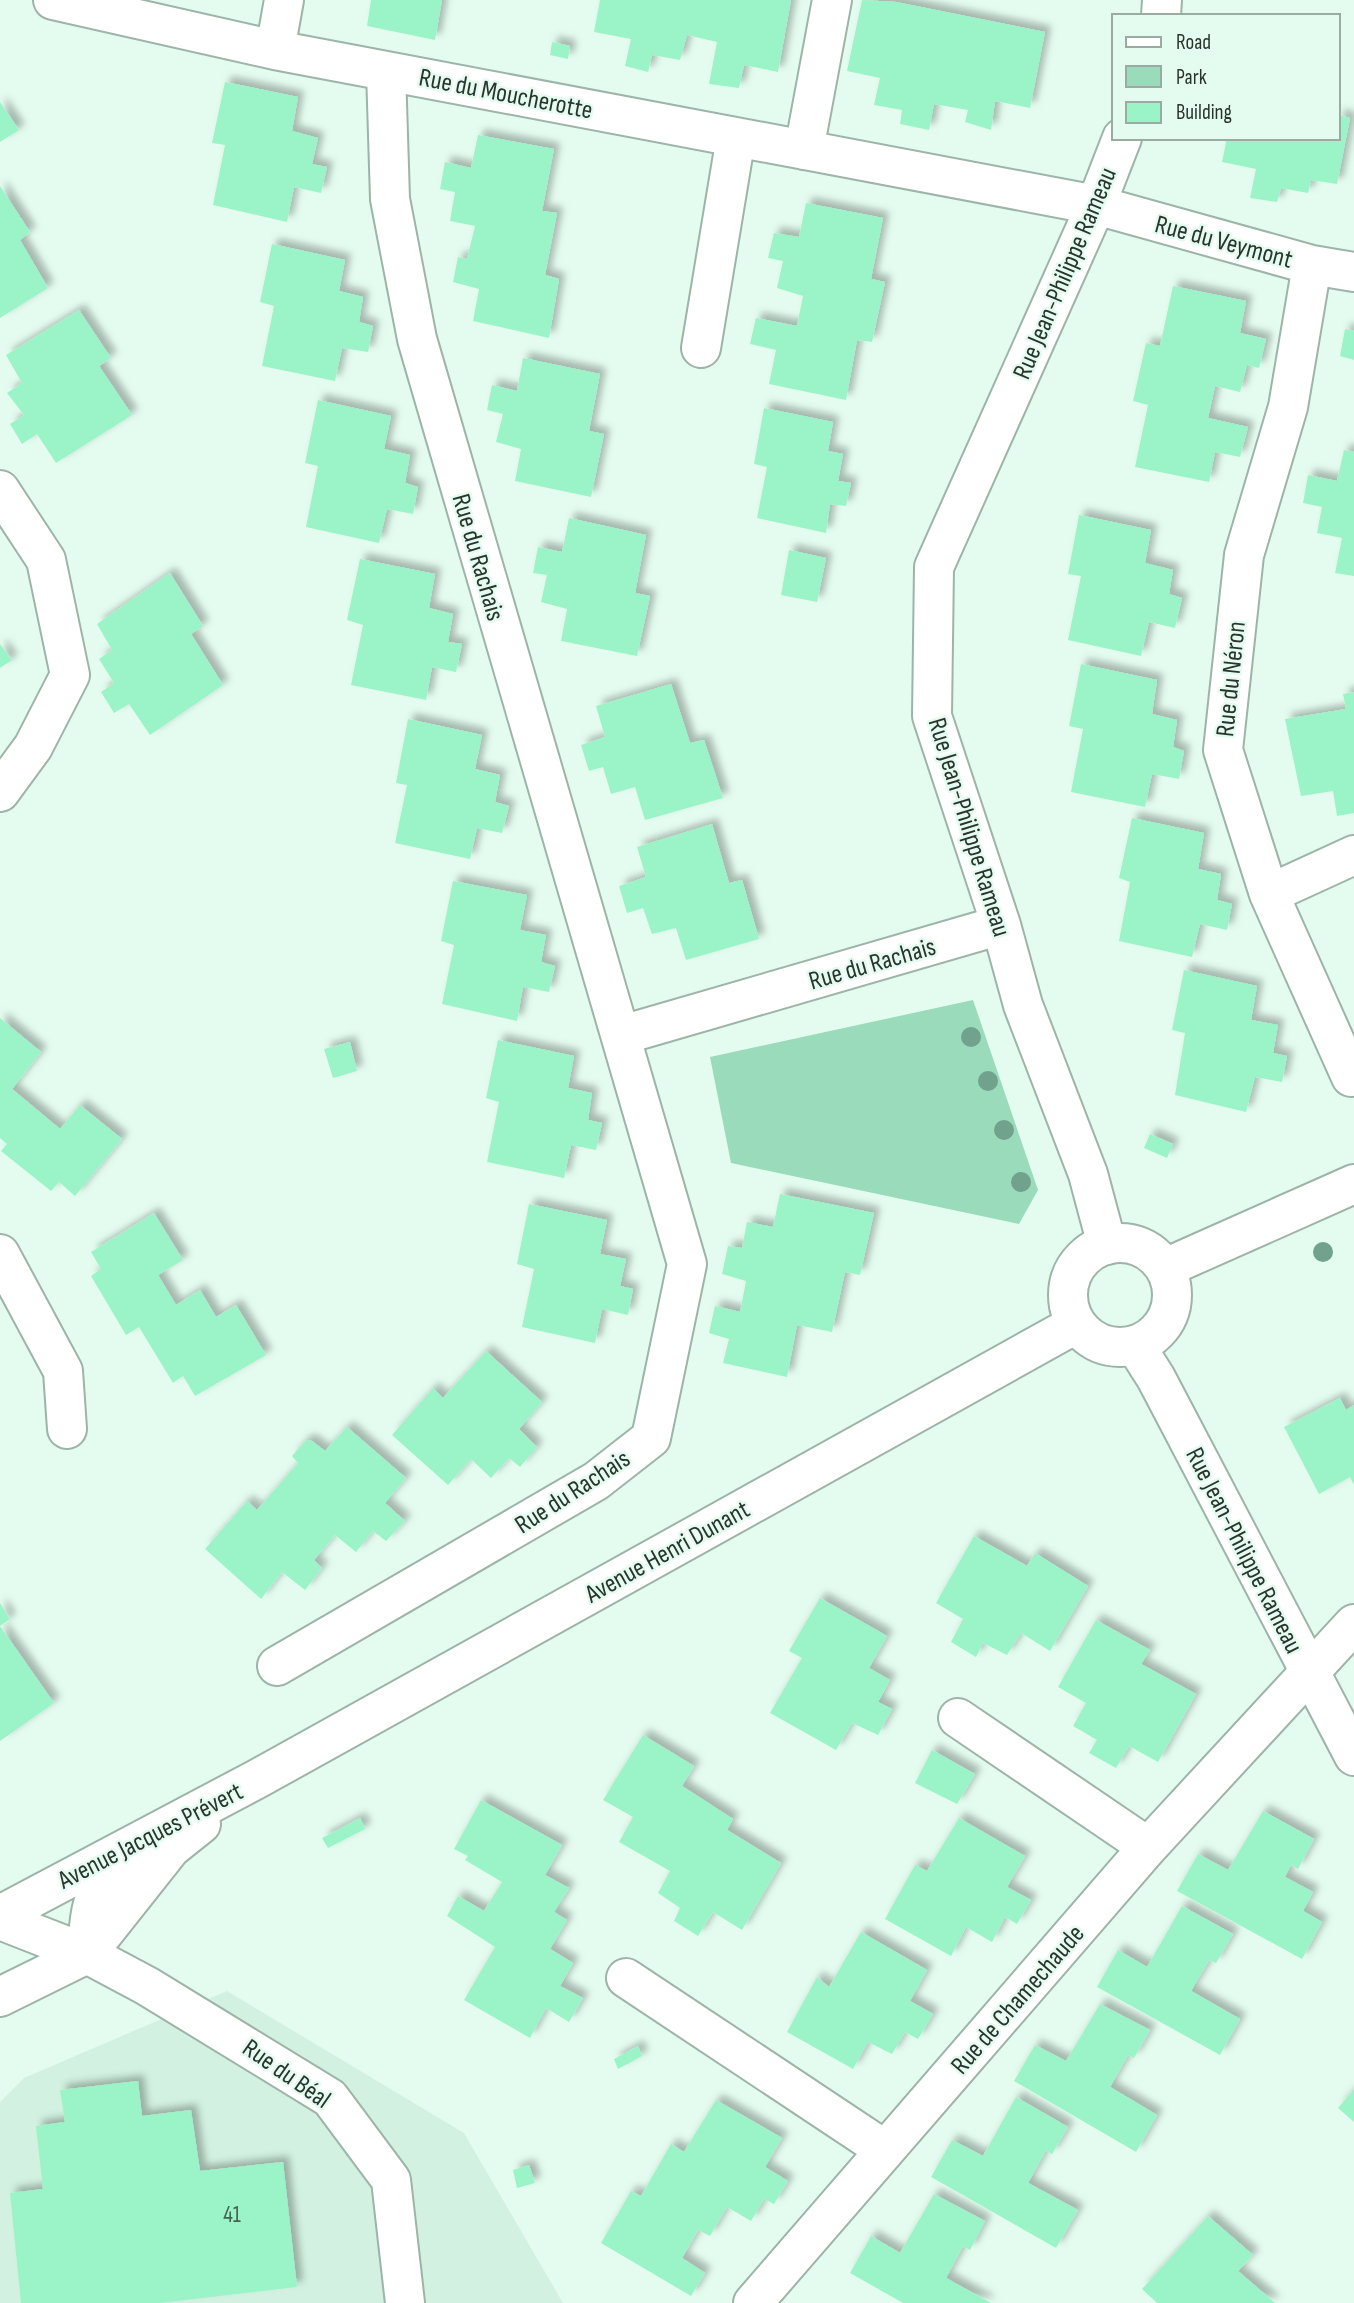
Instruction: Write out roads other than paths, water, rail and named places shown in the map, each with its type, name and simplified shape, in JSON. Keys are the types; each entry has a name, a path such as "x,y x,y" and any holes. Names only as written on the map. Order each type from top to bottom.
{"street":[{"name":"Rue du Moucherotte","path":"53,0 275,50 1096,205"},
{"path":"275,50 284,0"},
{"path":"804,150 832,0"},
{"name":"Rue du Rachais","path":"277,1666 596,1481 651,1438 687,1264 416,340 390,200 386,71"},
{"path":"701,348 736,137"},
{"name":"Rue Jean-Philippe Rameau","path":"1107,1245 1088,1174 1023,1005 1002,925 932,716 934,567 1096,205 1121,140"},
{"name":"Rue du Veymont","path":"1096,205 1312,265 1354,272"},
{"name":"Rue du Néron","path":"1312,265 1287,407 1244,555 1223,750 1269,894 1350,1077"},
{"path":"0,490 46,559 70,676 33,747 0,792"},
{"path":"1269,894 1354,855"},
{"name":"Rue du Rachais","path":"622,1035 1002,925"},
{"path":"1165,1268 1354,1184"},
{"path":"1126,1243 1143,1248 1165,1268 1173,1290 1170,1312 1161,1329 1135,1345 1106,1346 1089,1337 1076,1324 1069,1307 1070,1278 1091,1252 1107,1245 1126,1243"},
{"path":"0,1254 63,1371 67,1429"},
{"name":"Avenue Henri Dunant","path":"257,1779 1076,1324"},
{"name":"Rue Jean-Philippe Rameau","path":"1135,1345 1156,1378 1354,1756"},
{"name":"Rue de Chamechaude","path":"753,2303 1148,1847 1354,1624"},
{"path":"958,1718 1148,1847"},
{"name":"Avenue Jacques Prévert","path":"0,1917 257,1779"},
{"name":"Avenue Jacques Prévert","path":"0,1997 86,1954 171,1848 257,1779"},
{"path":"86,1954 90,1908 109,1870 135,1844"},
{"name":"Rue du Béal","path":"0,1917 86,1954 218,2026 330,2098 391,2180 405,2303"},
{"path":"626,1978 885,2150"}]}
